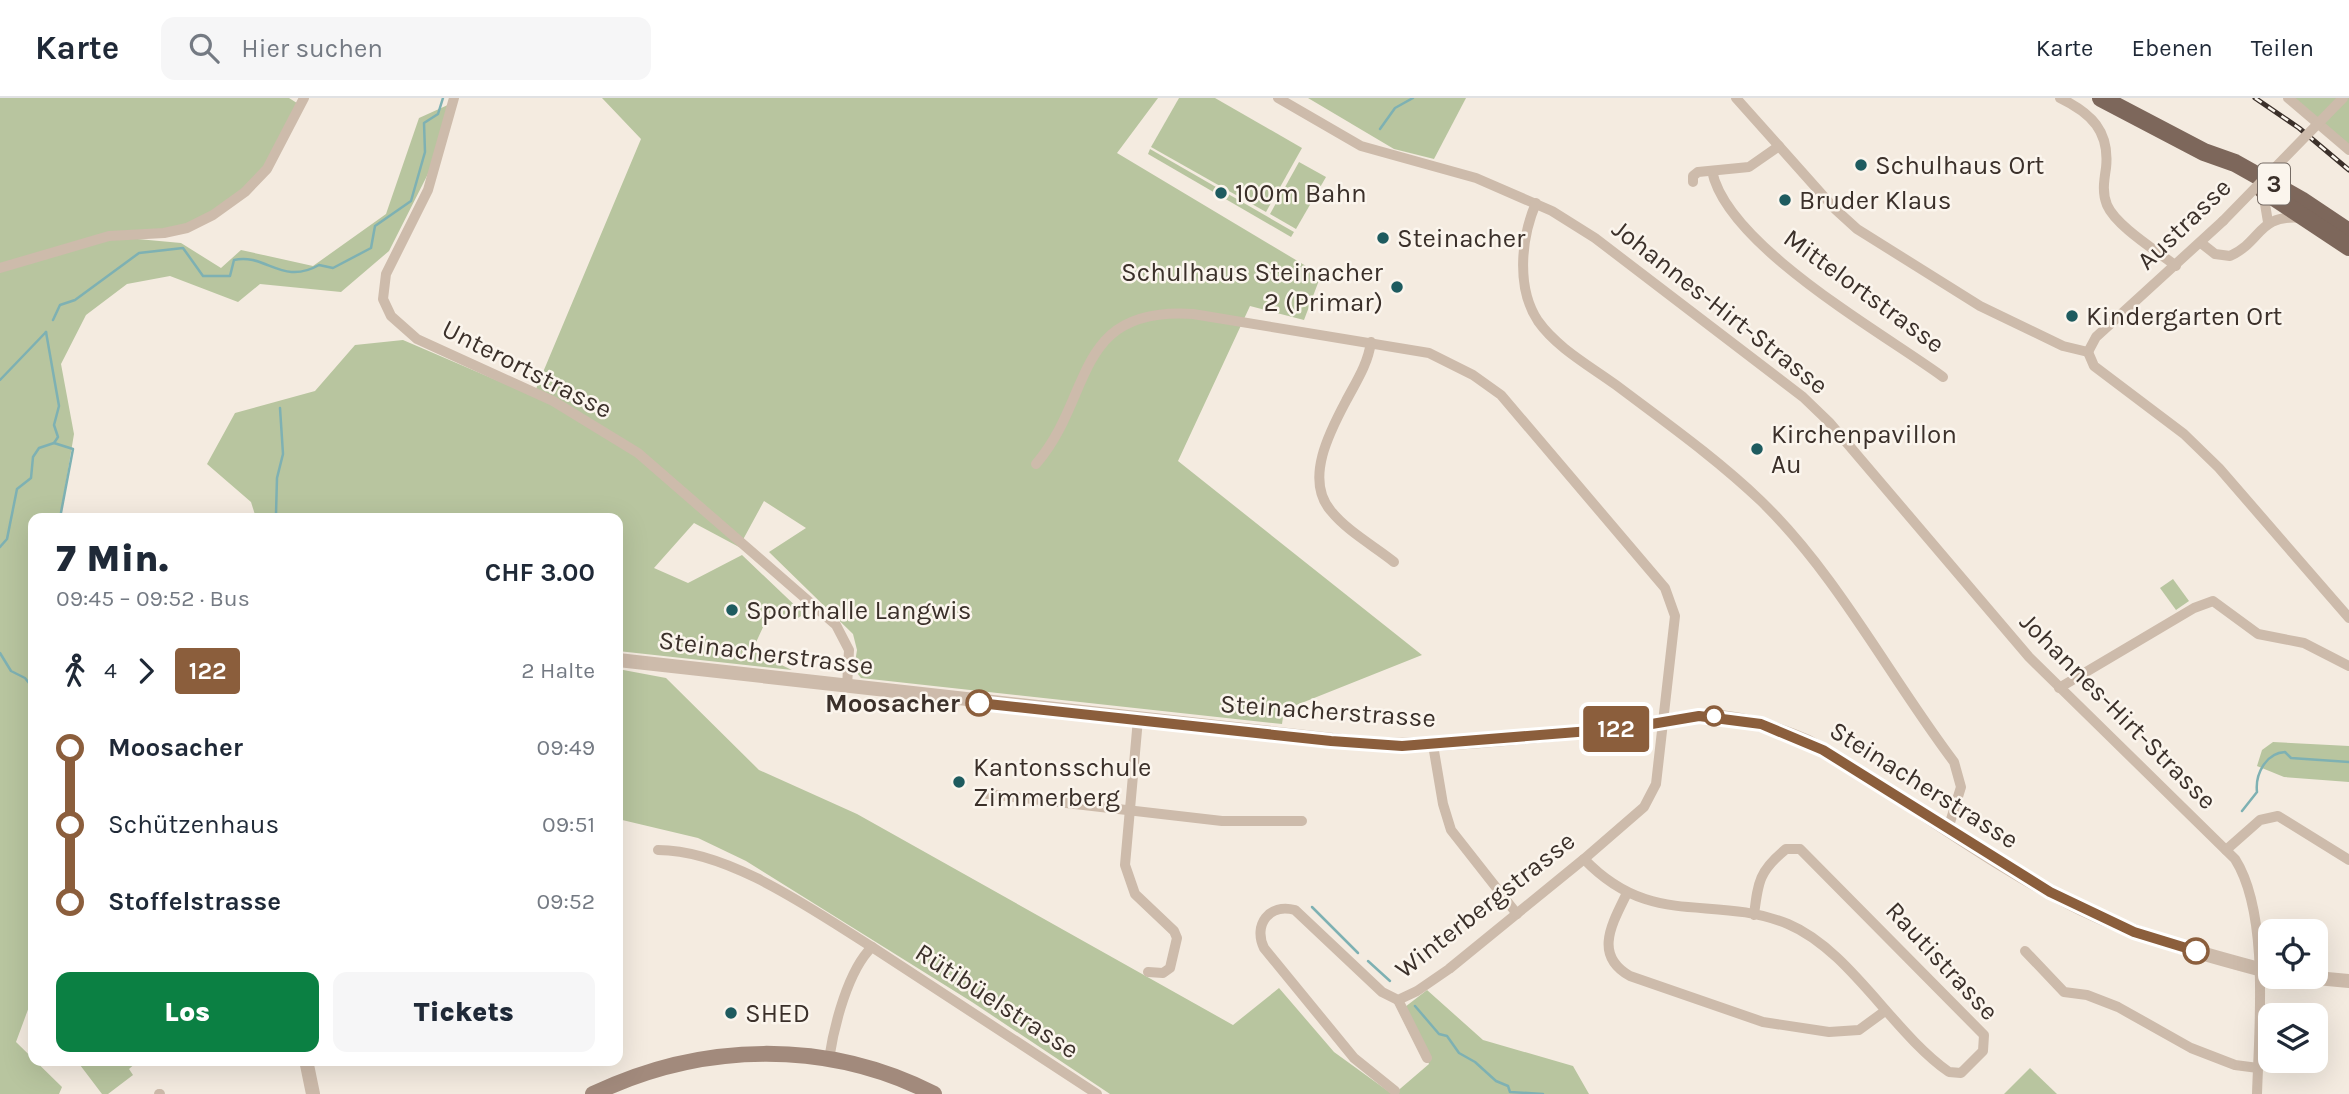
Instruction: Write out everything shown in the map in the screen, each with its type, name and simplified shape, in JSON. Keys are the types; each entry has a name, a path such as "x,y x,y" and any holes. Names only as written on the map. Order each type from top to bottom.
{"main road":[{"name":"3","path":"2102,98 2204,152 2349,247"},
{"name":"3","path":"2204,152 2246,169 2349,232"},
{"path":"593,1094 652,1070 706,1057 754,1052 829,1059 884,1073 934,1094"}],"street":[{"path":"0,268 108,236 164,233 187,228 213,215 245,192 267,169 304,98"},
{"name":"Unterortstrasse","path":"454,98 428,190 386,274 383,299 391,316 416,339 553,401 638,453 836,625 849,650 847,687"},
{"name":"Johannes-Hirt-Strasse","path":"1278,98 1361,146 1476,178 1536,203 1595,238 1803,397 1829,422 2059,688 2235,859 2248,883 2258,937"},
{"path":"1736,98 1835,209 1882,247 1980,306 2063,346 2088,352 2094,366 2184,434 2219,468 2349,618"},
{"path":"2060,98 2090,114 2101,129 2106,148 2103,186 2106,204 2113,217 2176,265"},
{"path":"2288,98 2349,150"},
{"name":"Austrasse","path":"2088,352 2096,337 2201,243 2343,98"},
{"path":"1693,182 1693,176 1699,172 1749,167 1779,146"},
{"name":"Mittelortstrasse","path":"1712,172 1733,215 1760,242 1847,311 1943,377"},
{"path":"2261,190 2268,208 2268,222"},
{"path":"1536,203 1528,227 1523,276 1527,299 1539,323 1565,348 1730,473 1810,555 1954,762 1961,787 1948,829"},
{"path":"2201,243 2221,256 2230,256 2242,249 2268,222 2283,217 2306,218"},
{"name":"Winterbergstrasse","path":"1036,464 1061,426 1098,348 1117,330 1144,316 1169,312 1193,314 1371,342 1444,358 1501,395 1665,588 1675,616 1660,760 1652,796 1634,817 1584,859 1447,970 1417,991 1398,1000 1382,992 1295,911 1279,908 1270,913 1262,923 1258,934 1264,948 1354,1058 1395,1091"},
{"path":"1371,342 1367,363 1343,406 1322,457 1320,490 1331,511 1394,562"},
{"path":"2059,688 2150,633 2213,601 2258,634 2304,643 2349,666"},
{"name":"Steinacherstrasse","path":"623,661 1331,741 1433,745 1714,716 1777,729 1823,750 2050,892 2113,923 2168,944 2258,968"},
{"path":"1138,719 1125,865 1129,879 1145,907 1174,931 1177,938 1170,968 1163,973 1148,972"},
{"path":"1433,745 1443,804 1451,830 1517,914"},
{"path":"987,794 1222,821 1302,821"},
{"path":"2226,850 2260,820 2272,816 2283,818 2349,860"},
{"name":"Rautistrasse","path":"1786,849 1800,849 1984,1035 1985,1046 1961,1073 1949,1072 1815,940 1785,923 1754,915 1758,883 1764,869 1786,849"},
{"name":"Rütibüelstrasse","path":"658,850 678,850 763,881 872,947 1097,1094"},
{"path":"1584,859 1601,878 1627,893 1666,907 1754,915"},
{"path":"1627,893 1608,942 1607,952 1616,968 1630,976 1763,1022 1829,1032 1859,1030 1885,1011"},
{"path":"829,1059 833,1034 858,964 872,947"},
{"path":"2025,951 2064,992 2087,995 2119,1007 2209,1055 2235,1065 2258,1068"},
{"path":"2328,979 2349,981"},
{"path":"1398,1000 1427,1059"},
{"path":"307,1066 313,1094"},
{"name":"Johannes-Hirt-Strasse","path":"2258,1073 2258,1094"}],"green space":[{"path":"0,98 289,98 300,105 279,150 245,192 187,228 116,237 181,243 221,268 241,250 313,266 386,214 419,118 450,104 433,164 389,251 341,292 260,284 238,302 170,276 127,284 86,315 61,364 74,434 61,513 28,513 28,1010 16,1042 28,1054 28,1066 41,1066 62,1087 59,1094 0,1094"},
{"path":"602,98 1158,98 1117,153 1321,275 1304,320 1250,306 1178,461 1422,655 1284,710 1282,724 861,678 854,669 857,650 853,634 769,552 806,528 764,501 739,547 694,523 654,568 688,583 742,555 804,614 795,620 771,610 752,651 792,670 623,652 623,513 254,513 251,502 207,464 235,413 315,391 355,345 403,340 533,396 641,139"},
{"path":"1179,98 1215,98 1302,148 1266,212 1151,147"},
{"path":"1308,98 1466,98 1434,159 1394,149"},
{"path":"2288,98 2349,98 2349,150"},
{"name":"100m Bahn","path":"1150,149 1294,232 1291,237 1148,154"},
{"path":"1299,162 1326,177 1296,229 1270,214"},
{"path":"2173,579 2189,601 2176,610 2160,588"},
{"path":"623,670 666,678 759,770 857,814 1233,1025 1279,988 1334,1052 1392,1094 1110,1094 972,1002 746,861 698,838 623,820"},
{"path":"2273,742 2349,746 2349,782 2284,777 2257,766 2262,750"},
{"path":"1427,990 1483,1040 1573,1066 1589,1094 1394,1094 1429,1064 1405,1007"},
{"path":"81,1066 132,1066 129,1069 133,1075 108,1094 102,1094"},
{"path":"2030,1068 2057,1094 2004,1094"}],"waterway":[{"path":"53,320 60,305 75,300 139,253 183,248 203,276 230,276 234,260 256,261 295,272 306,271 319,265 333,268 371,248 375,226 411,201 425,152 424,123 438,114 443,98"},
{"path":"1380,129 1395,108 1413,98"},
{"path":"0,380 46,332"},
{"path":"0,547 7,539 17,489 31,478 33,457 39,448 54,443 58,437 54,425 59,406 46,332"},
{"path":"276,513 277,478 283,454 280,408"},
{"path":"54,443 73,449 61,513"},
{"path":"0,653 11,671 28,682"},
{"path":"2242,811 2257,792 2258,778 2263,766 2278,753 2285,752 2291,758 2349,762"},
{"path":"1312,907 1358,953"},
{"path":"1368,961 1390,981"},
{"path":"1415,1006 1439,1034 1447,1036 1459,1053 1475,1062 1496,1081 1508,1086 1510,1092 1543,1094"}],"railway":[{"path":"2255,98 2299,128 2349,170"}],"bus line":[{"name":"122","path":"979,703 1331,741 1402,746 1638,727 1699,716 1761,724 1823,750 2050,892 2134,932 2196,951"}],"place":[{"name":"Schulhaus Ort","path":"1861,165"},
{"name":"100m Bahn","path":"1221,193"},
{"name":"Bruder Klaus","path":"1785,200"},
{"name":"Steinacher","path":"1383,238"},
{"name":"Schulhaus Steinacher 2 (Primar)","path":"1397,287"},
{"name":"Kindergarten Ort","path":"2072,316"},
{"name":"Kirchenpavillon Au","path":"1757,449"},
{"name":"Sporthalle Langwis","path":"732,610"},
{"name":"Moosacher","path":"979,703"},
{"name":"Kantonsschule Zimmerberg","path":"959,782"},
{"name":"SHED","path":"731,1013"}]}
